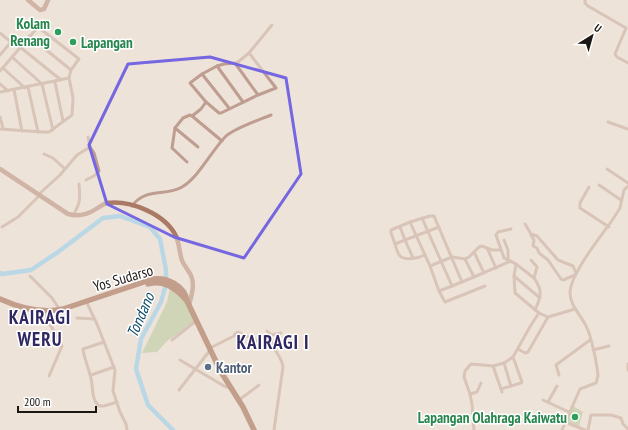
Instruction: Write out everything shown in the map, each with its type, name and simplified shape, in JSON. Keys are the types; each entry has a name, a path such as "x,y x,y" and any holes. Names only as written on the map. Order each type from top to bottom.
{"highway":[{"name":"Yos Sudarso","path":"0,299 26,308 47,311 60,310 158,280 178,289 188,303"},
{"path":"188,303 210,349 254,430"}],"main road":[{"path":"28,0 39,10 42,10 48,0"},
{"path":"0,169 38,196 73,216 80,216 108,203 122,203 153,213 162,219 172,230 178,242 182,260 192,276 193,284 188,303"}],"street":[{"path":"585,0 585,3 588,6 626,28 615,54 617,57 628,63"},
{"path":"250,53 276,88 219,113 206,102 190,83 202,74 217,66 238,62 250,53 272,25"},
{"path":"0,71 36,28 39,27 78,58 79,61 71,70 69,78 73,98 72,115 53,130 48,132 38,132 1,128 0,117"},
{"path":"0,33 11,42 0,55"},
{"path":"29,36 71,70"},
{"path":"20,47 61,80"},
{"path":"12,58 42,84 53,130"},
{"path":"235,63 258,95"},
{"path":"217,66 244,102"},
{"path":"3,68 27,87 38,132"},
{"path":"202,74 229,108"},
{"path":"0,92 69,78"},
{"path":"55,82 63,121"},
{"path":"0,84 8,91"},
{"path":"14,90 22,131"},
{"path":"187,162 172,148 175,128 183,118 190,115 192,116 201,109 206,102"},
{"path":"132,206 137,200 147,194 174,190 182,186 195,174 229,133 270,114"},
{"path":"192,116 222,141"},
{"path":"608,122 628,128"},
{"path":"175,128 198,147"},
{"path":"86,180 90,179 99,171 88,137"},
{"path":"2,227 18,217 77,155 90,147"},
{"path":"44,154 53,158 65,169"},
{"path":"607,169 628,183"},
{"path":"73,216 79,205 80,184"},
{"path":"599,185 621,200"},
{"path":"562,430 580,389 596,383 598,378 593,350 586,325 575,308 570,293 576,274 620,208 624,190 628,186"},
{"path":"589,187 580,203 580,209 609,226"},
{"path":"425,255 417,259 400,257 390,232 391,230 410,222 434,215 462,282"},
{"path":"422,218 452,286"},
{"path":"410,222 445,302 485,286"},
{"path":"525,224 534,240 533,246 537,248 539,253 548,260 561,279 563,280 576,274"},
{"path":"400,226 413,258"},
{"path":"395,244 439,227"},
{"path":"511,229 498,232 496,234 500,250 504,258 516,264 534,278 540,287 540,298 535,310"},
{"path":"531,234 537,236 558,260 573,266 576,274"},
{"path":"504,240 508,250 509,261"},
{"path":"430,266 452,258 465,259 480,246 484,246 494,251 500,250"},
{"path":"487,248 496,268"},
{"path":"474,252 484,273"},
{"path":"465,259 474,277"},
{"path":"531,260 537,267 534,278"},
{"path":"439,291 496,268 509,261"},
{"path":"516,264 514,276 516,293 535,310 548,317"},
{"path":"30,276 52,298 60,310"},
{"path":"514,276 540,298"},
{"path":"87,301 114,367 116,377 113,391 127,430"},
{"path":"518,349 525,353 528,352 548,317 575,308"},
{"path":"47,311 47,323 51,326 62,346 49,376"},
{"path":"474,430 470,394 464,377 467,367 471,364 493,366 504,364 514,357 539,313"},
{"path":"78,318 94,319"},
{"path":"172,340 196,321"},
{"path":"267,331 271,337 275,351 282,362 283,367 274,430"},
{"path":"179,390 210,349 234,336 238,332 262,342 276,333 281,333"},
{"path":"559,375 556,365 590,340"},
{"path":"104,342 83,349 90,375 92,391 97,404 100,406 117,402"},
{"path":"593,350 610,346"},
{"path":"493,366 502,391 522,382 514,357"},
{"path":"180,360 224,386 232,389"},
{"path":"504,364 511,386"},
{"path":"628,364 628,370"},
{"path":"90,375 114,367"},
{"path":"470,394 477,392 481,383"},
{"path":"238,400 259,385"},
{"path":"548,402 557,386"},
{"path":"543,400 569,412"},
{"path":"588,430 591,414 616,416 621,418 623,424 628,429"},
{"path":"565,422 585,430"}],"highlighted area":[{"path":"210,57 286,78 301,174 244,258 174,237 107,204 89,145 128,64"}],"green space":[{"path":"170,288 182,296 196,321 167,341 157,352 142,353 167,302"},
{"name":"Lapangan Olahraga Kaiwatu","path":"573,406 583,412 579,426 567,421"}],"waterway":[{"name":"Tondano","path":"0,273 31,270 58,252 103,218 120,216 150,227 160,239 166,270 166,284 161,302 141,339 136,369 148,405 173,430"}],"place":[{"name":"Kolam Renang","path":"58,32"},
{"name":"Lapangan","path":"73,42"},
{"name":"Kantor","path":"208,367"},
{"name":"Lapangan Olahraga Kaiwatu","path":"575,417"}],"district":[{"name":"KAIRAGI WERU","path":"40,328"},
{"name":"KAIRAGI I","path":"273,342"}]}
